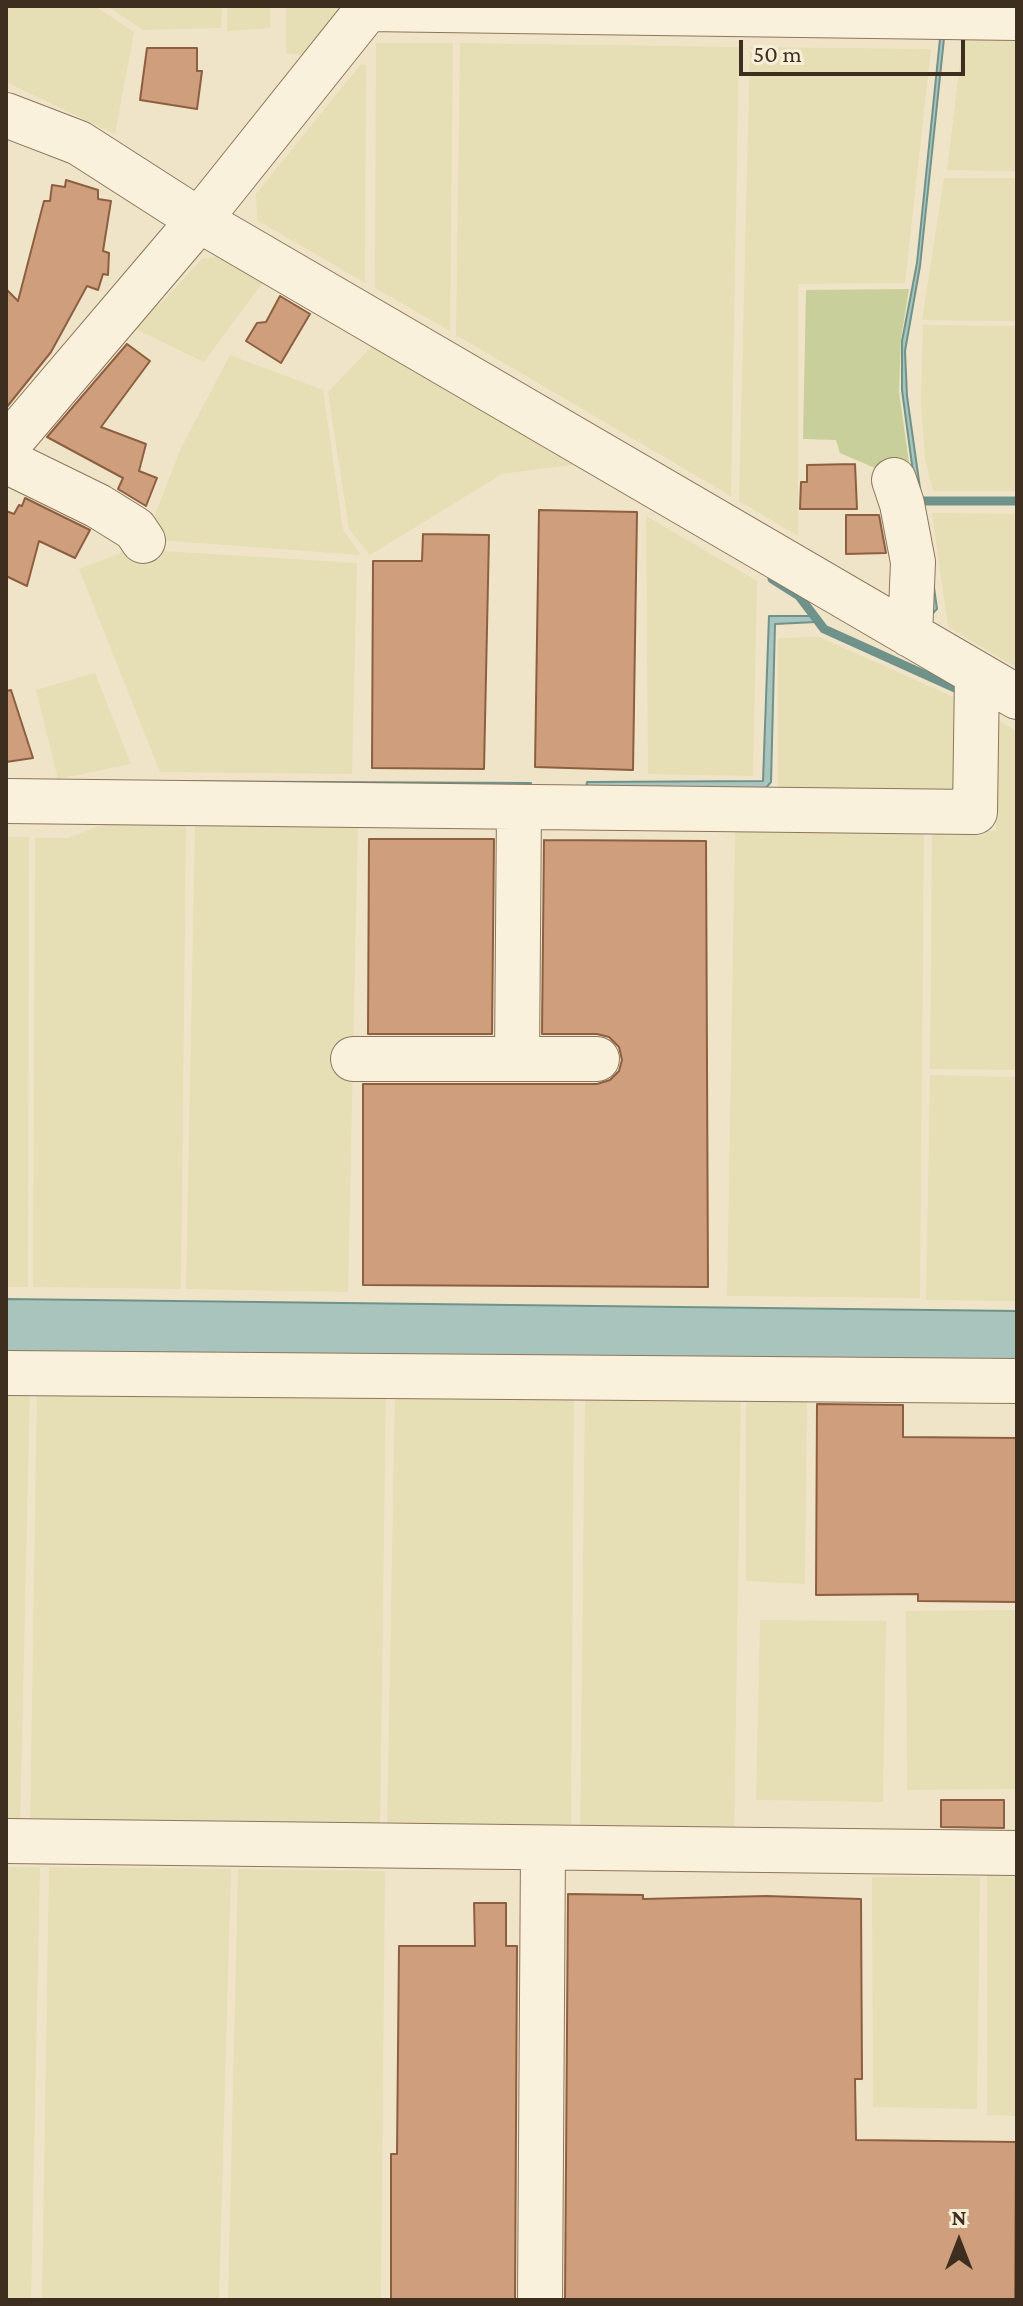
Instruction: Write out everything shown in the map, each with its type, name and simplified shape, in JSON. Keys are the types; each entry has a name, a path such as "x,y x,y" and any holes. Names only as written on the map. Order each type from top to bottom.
{"street":[{"path":"6,447 199,220 368,7 1017,18"},
{"path":"6,115 79,143 199,220 1017,697"},
{"path":"6,461 98,506 135,529 143,541"},
{"path":"894,480 913,562 910,635"},
{"path":"6,801 975,812 977,674"},
{"path":"517,1059 519,807"},
{"path":"353,1059 597,1059"},
{"path":"6,1373 1017,1381"},
{"path":"6,1841 1017,1853"},
{"path":"540,2300 543,1849"}],"shaded area":[{"path":"6,6 95,6 134,32 115,134 6,82"},
{"path":"107,6 222,6 221,28 143,30"},
{"path":"227,6 270,6 270,28 227,31"},
{"path":"286,6 354,6 311,57 286,53"},
{"path":"963,38 1017,39 1017,171 947,170"},
{"path":"376,43 453,43 450,331 375,288"},
{"path":"460,43 739,47 731,496 456,335"},
{"path":"750,47 931,49 905,283 798,284 798,536 739,501"},
{"path":"361,64 366,65 365,283 257,220 256,194"},
{"path":"944,178 1017,178 1017,321 922,320"},
{"path":"231,255 266,278 204,362 127,325 163,301 202,259"},
{"path":"923,325 1017,326 1017,491 933,491 925,459 921,403"},
{"path":"372,346 579,464 502,474 370,555 349,529 328,392"},
{"path":"230,355 323,390 343,530 361,555 157,540 151,525 181,448"},
{"path":"932,513 1017,514 1017,668 948,627"},
{"path":"646,516 757,581 753,776 648,774"},
{"path":"131,549 357,563 352,774 160,772 79,569"},
{"path":"819,637 963,701 964,798 778,798 778,638"},
{"path":"95,673 131,764 58,779 36,690"},
{"path":"999,721 1017,731 1017,1070 930,1069 932,833 996,831"},
{"path":"358,823 348,1292 186,1289 195,824"},
{"path":"102,825 186,825 181,1289 33,1287 35,838 68,838"},
{"path":"735,832 924,832 920,1298 727,1296"},
{"path":"6,837 29,837 28,1287 6,1287"},
{"path":"930,1075 1017,1077 1017,1301 926,1300"},
{"path":"37,1384 386,1386 380,1833 30,1832"},
{"path":"6,1387 30,1387 20,1830 6,1829"},
{"path":"395,1390 574,1393 571,1833 387,1831"},
{"path":"585,1390 741,1391 734,1842 580,1838"},
{"path":"807,1393 805,1584 746,1581 746,1394"},
{"path":"1017,1610 1017,1789 907,1790 906,1611"},
{"path":"760,1620 886,1621 883,1802 756,1800"},
{"path":"6,1867 40,1867 31,2300 6,2300"},
{"path":"49,1867 231,1869 219,2300 42,2300"},
{"path":"238,1869 385,1871 381,2300 228,2300"},
{"path":"1017,1874 1017,2116 987,2115 987,1875"},
{"path":"872,1877 980,1877 977,2109 873,2107"}],"green space":[{"path":"909,289 901,338 899,392 912,484 840,453 836,440 803,439 806,290"}],"water":[{"path":"941,29 945,29 920,266 905,351 907,396 937,609 932,614 902,390 902,341 917,263"},
{"path":"769,616 814,616 816,622 775,624 771,782 765,789 586,789 587,782 763,781"},
{"path":"113,781 531,783 531,787"},
{"path":"6,1299 1017,1311 1017,1365 6,1355"}],"building":[{"path":"147,48 197,48 197,71 202,71 197,109 140,100"},
{"path":"66,180 98,190 98,199 111,201 103,251 109,253 108,275 103,274 98,290 87,286 51,352 6,408 6,289 18,301 44,201 50,201 52,185 65,187"},
{"path":"280,296 310,314 281,363 246,341 257,323 266,322"},
{"path":"127,344 150,361 101,427 146,444 139,471 157,478 146,506 118,489 123,478 47,437"},
{"path":"855,464 857,509 800,509 801,482 807,482 807,465"},
{"path":"25,498 90,530 75,558 39,541 27,586 6,576 6,511 14,514"},
{"path":"539,510 637,512 633,770 535,767"},
{"path":"846,515 879,515 886,553 846,554"},
{"path":"423,534 489,535 484,769 372,768 373,561 422,561"},
{"path":"11,690 33,758 6,762 6,691"},
{"path":"369,839 494,839 492,1034 368,1034"},
{"path":"544,840 706,841 708,1287 363,1285 363,1084 597,1084 610,1080 619,1071 622,1060 619,1047 609,1037 597,1034 542,1034"},
{"path":"817,1404 903,1405 903,1437 1017,1438 1017,1602 918,1601 918,1594 816,1595"},
{"path":"941,1800 1004,1800 1004,1828 941,1827"},
{"path":"568,1894 643,1895 643,1899 766,1896 861,1899 862,2079 855,2079 856,2140 1016,2142 1015,2300 565,2300"},
{"path":"474,1903 506,1903 506,1946 517,1946 515,2300 391,2300 391,2154 397,2154 399,1946 475,1946"}],"waterway":[{"path":"922,501 1017,501"},
{"path":"772,579 799,596 824,629 957,689"}]}
